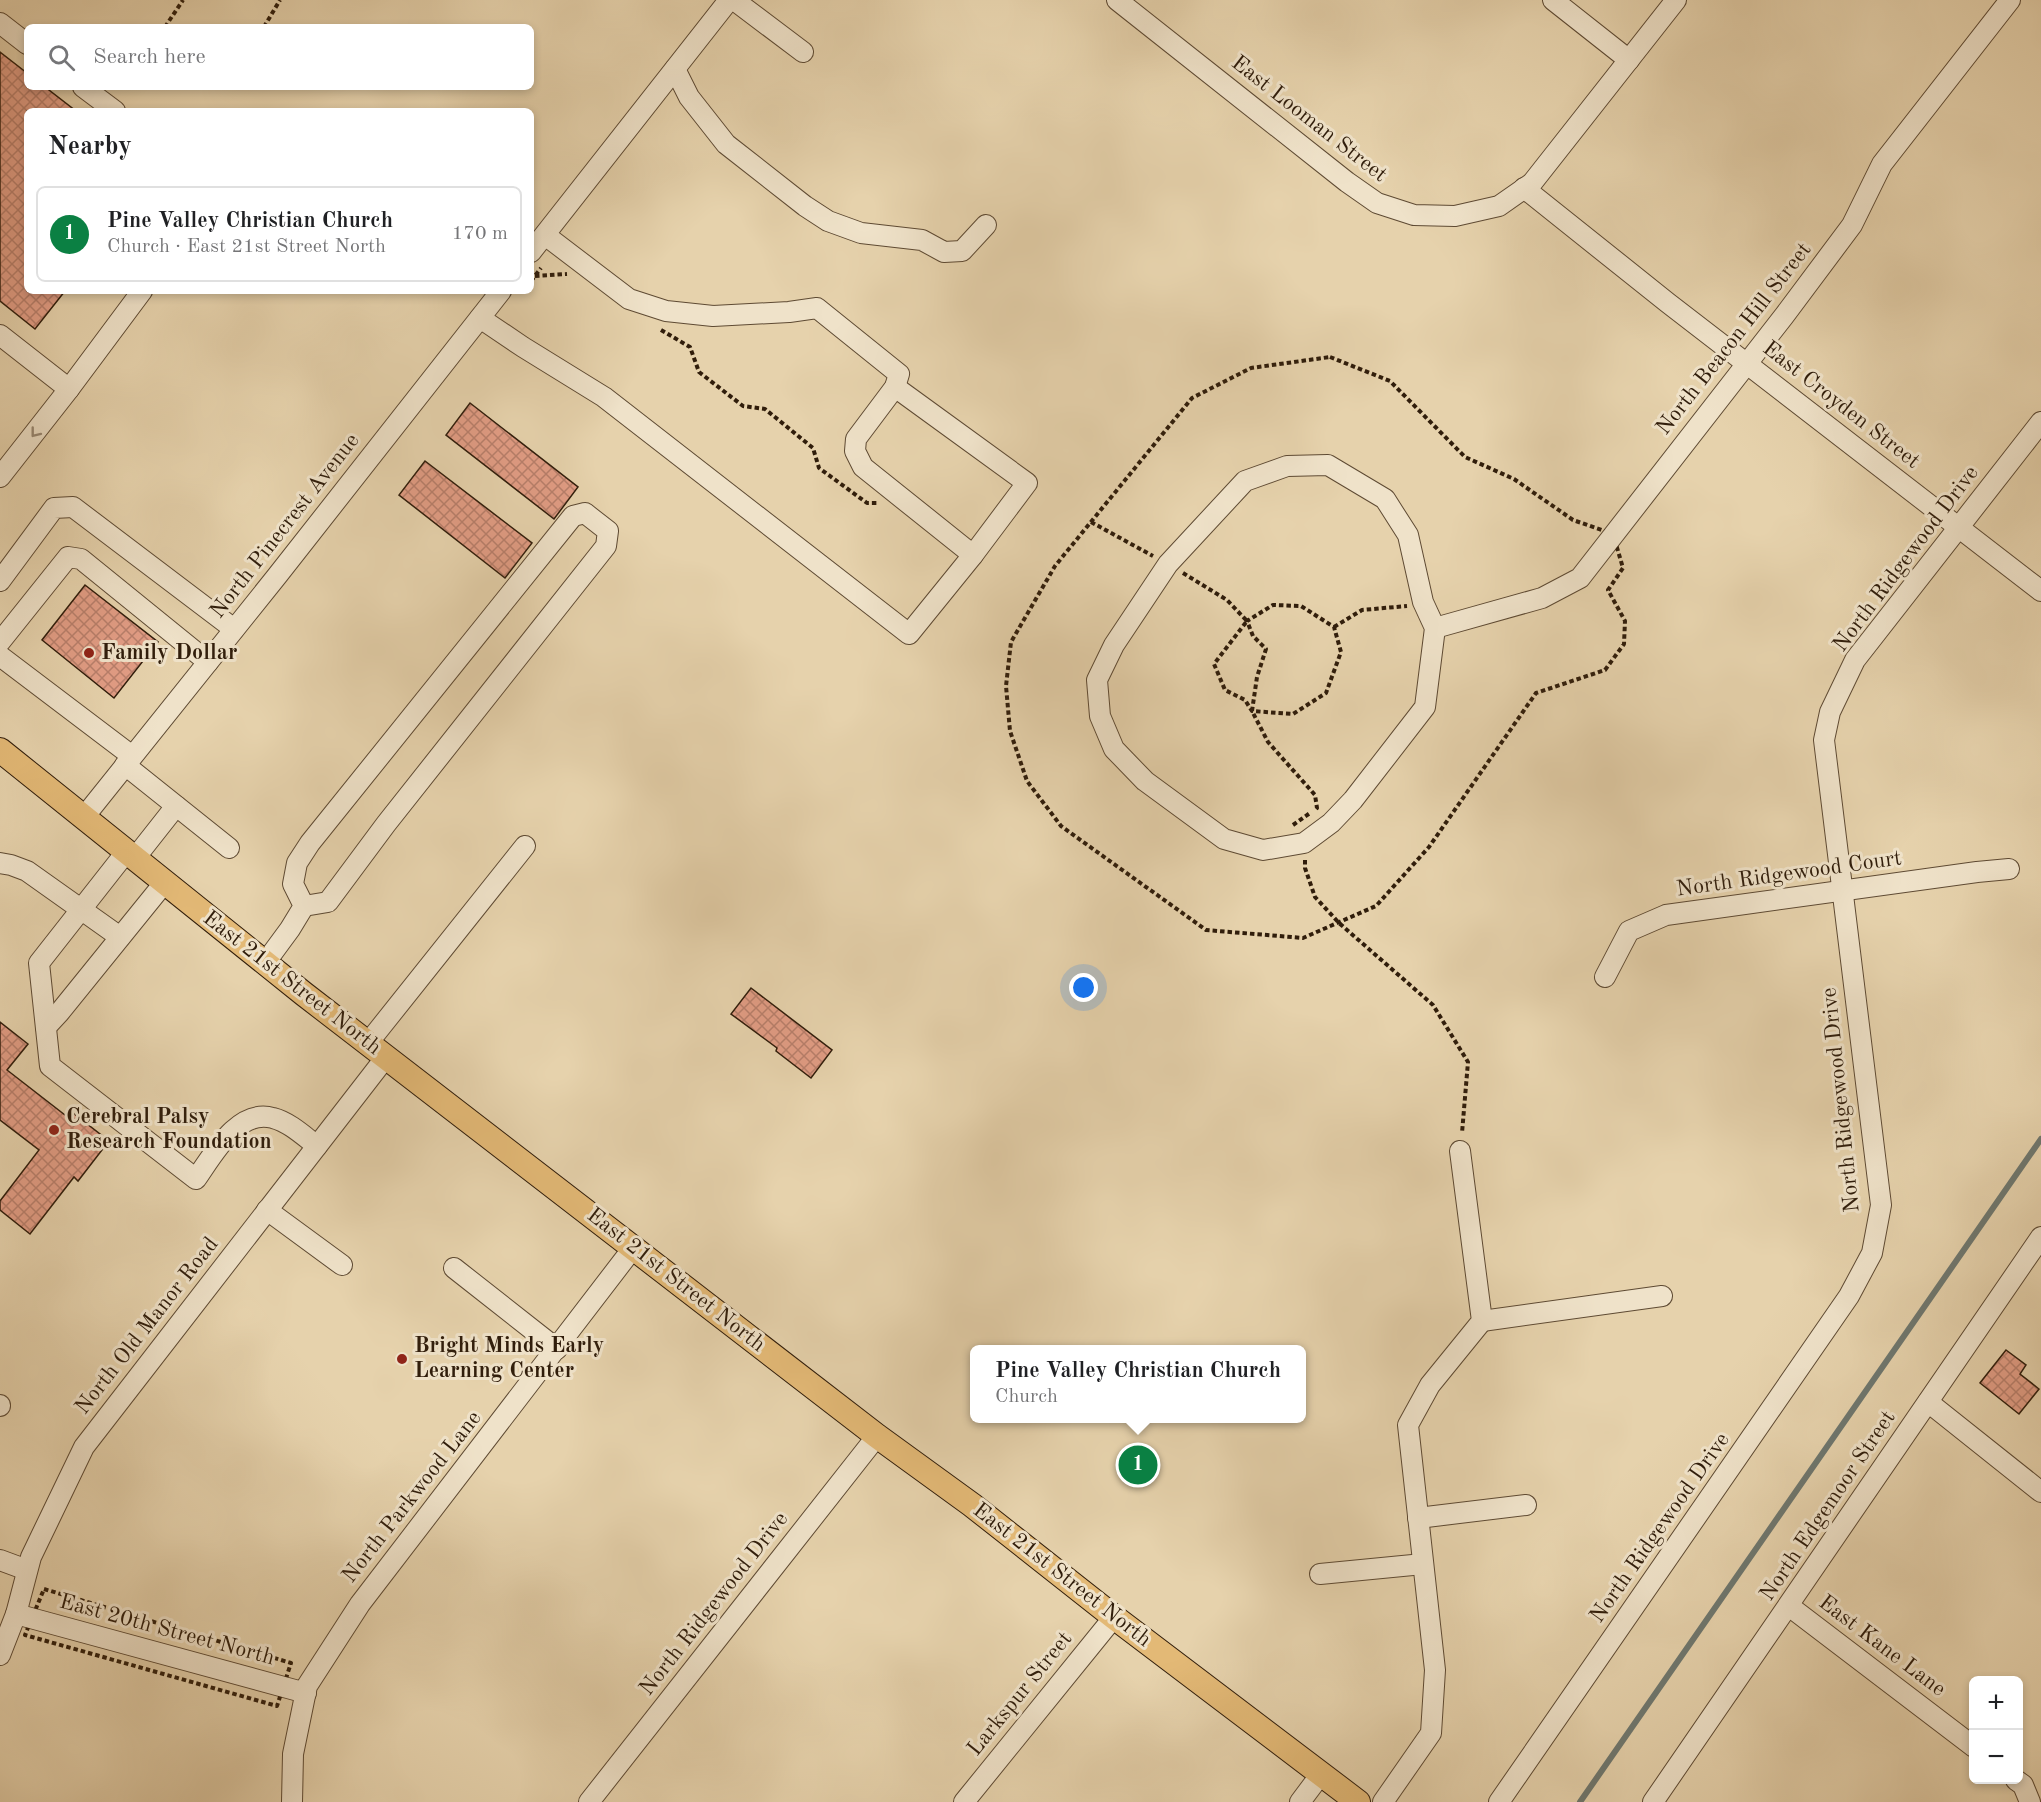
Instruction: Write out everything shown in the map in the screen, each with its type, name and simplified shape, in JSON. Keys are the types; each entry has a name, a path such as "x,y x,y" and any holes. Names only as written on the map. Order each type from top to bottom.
{"main road":[{"name":"East 21st Street North","path":"0,750 377,1050 877,1436 972,1505 1114,1617 1358,1802"}],"street":[{"path":"534,248 729,0"},
{"path":"734,0 803,52"},
{"name":"East Looman Street","path":"1117,0 1347,182 1377,202 1414,216 1455,216 1498,206 1524,188"},
{"path":"1553,0 1629,60"},
{"path":"1524,188 1532,183 1676,0"},
{"name":"North Beacon Hill Street","path":"1435,628 1542,598 1580,578 1852,225 1882,164 2010,0"},
{"path":"0,23 24,42"},
{"path":"675,69 689,97 726,144 805,206 828,221 861,233 922,240 944,252 962,251 986,225"},
{"path":"87,90 111,108"},
{"name":"East Croyden Street","path":"1524,188 1668,303 2041,591"},
{"path":"545,235 629,300 666,311 713,316 789,312 817,308 899,374 895,387 856,439 855,451 863,467 973,555"},
{"path":"0,477 140,294"},
{"name":"North Pinecrest Avenue","path":"84,817 499,294"},
{"path":"480,318 604,397 909,634 1027,483 895,387"},
{"path":"0,335 69,389"},
{"name":"North Ridgewood Drive","path":"1499,1802 1850,1296 1872,1253 1881,1205 1824,740 1830,712 1855,660 2041,422"},
{"path":"1328,465 1385,500 1408,535 1423,602 1435,628 1425,707 1353,800 1330,823 1304,843 1263,850 1224,839 1145,781 1114,749 1100,716 1097,680 1114,645 1168,564 1245,481 1287,466 1328,465"},
{"path":"0,581 54,508 73,507 234,629"},
{"path":"265,963 304,906 328,902 416,786 606,546 608,531 585,513 573,516 310,843 297,863 293,884 304,906"},
{"path":"0,642 68,557 81,559 208,662"},
{"path":"0,656 129,761 176,806 229,848"},
{"path":"176,806 81,908 39,963 50,1066 196,1179 236,1128 250,1119 261,1116 274,1118 317,1146"},
{"name":"North Old Manor Road","path":"0,1655 16,1614 31,1557 84,1447 317,1146 377,1050 525,846"},
{"path":"0,863 27,871 120,937"},
{"name":"North Ridgewood Court","path":"1605,977 1629,931 1666,915 2009,869"},
{"path":"46,1027 165,882"},
{"path":"1460,1151 1482,1321"},
{"path":"267,1210 342,1265"},
{"name":"North Edgemoor Street","path":"1653,1802 2041,1237"},
{"name":"North Parkwood Lane","path":"292,1802 293,1754 307,1686 360,1604 633,1248"},
{"path":"454,1268 557,1348"},
{"path":"1383,1802 1431,1733 1435,1670 1408,1425 1430,1385 1482,1321 1662,1296"},
{"path":"1928,1402 2041,1492"},
{"name":"North Ridgewood Drive","path":"589,1802 877,1436"},
{"path":"1418,1518 1526,1505"},
{"path":"0,1560 27,1570"},
{"path":"1320,1574 1423,1564"},
{"name":"East Kane Lane","path":"1789,1606 1969,1743"},
{"name":"East 20th Street North","path":"16,1614 306,1693"},
{"name":"Larkspur Street","path":"964,1802 1114,1617"},
{"path":"1300,1802 1321,1774"},
{"path":"2022,1784 2030,1802"}],"path":[{"path":"167,24 183,0"},
{"path":"266,24 280,0"},
{"path":"535,276 569,274"},
{"path":"659,329 690,347 699,372 743,406 765,409 813,448 819,468 867,503 886,503"},
{"path":"1091,522 1168,564 1227,600 1248,621 1253,636 1266,649 1257,677 1252,711"},
{"path":"1335,627 1362,610 1413,606 1423,602"},
{"path":"1252,711 1293,714 1326,693 1341,652 1335,627 1301,606 1273,605 1248,621 1214,664 1225,690 1245,700 1268,742 1315,795 1317,808 1292,824 1304,843 1305,868 1315,897 1339,923 1433,1005 1468,1062 1460,1151"}],"building":[{"path":"0,52 24,71 24,90 49,90 72,108 24,108 24,294 63,294 35,329 0,301"},
{"path":"470,403 578,487 554,519 446,435"},
{"path":"425,461 532,543 505,578 399,495"},
{"path":"85,585 158,642 114,698 42,640"},
{"path":"751,988 832,1050 811,1078 776,1051 777,1048 731,1014"},
{"name":"Cerebral Palsy Research Foundation","path":"0,1022 28,1044 7,1070 65,1115 69,1110 109,1141 78,1181 74,1177 30,1234 0,1210 0,1201 39,1150 0,1120"},
{"path":"2006,1350 2026,1365 2020,1374 2039,1389 2019,1414 1980,1383"}],"waterway":[{"path":"1580,1802 2041,1139"}],"place":[{"name":"Family Dollar","path":"89,653"},
{"name":"Cerebral Palsy Research Foundation","path":"54,1130"},
{"name":"Bright Minds Early Learning Center","path":"402,1359"},
{"name":"Pine Valley Christian Church","path":"1138,1465"}]}
